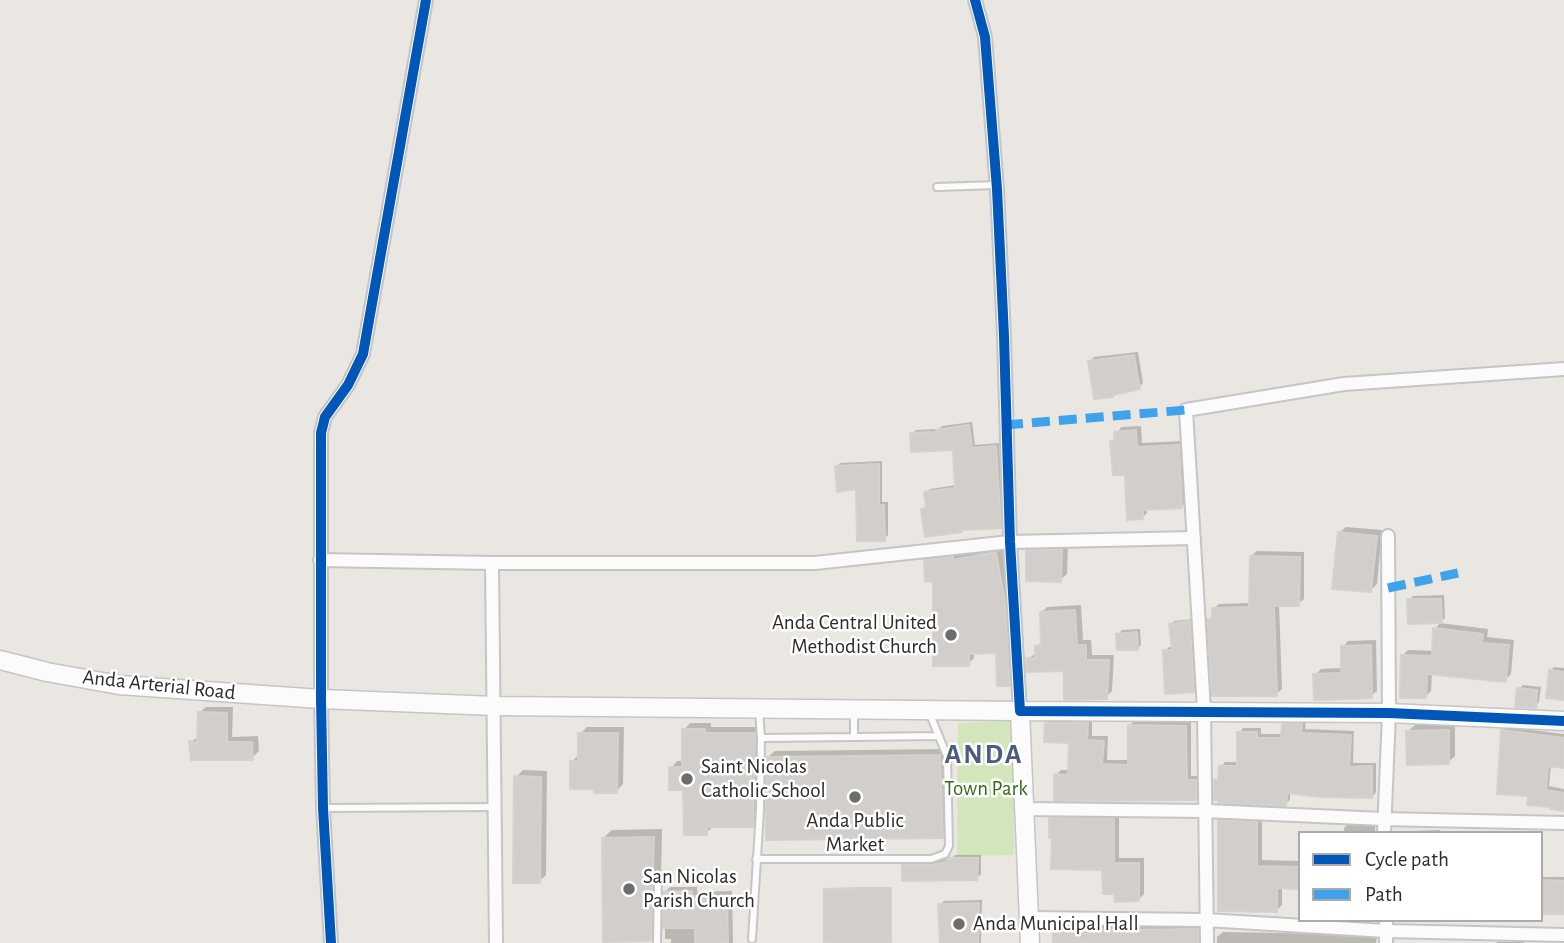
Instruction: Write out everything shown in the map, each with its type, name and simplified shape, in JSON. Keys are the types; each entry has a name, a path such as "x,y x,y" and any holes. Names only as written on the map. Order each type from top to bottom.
{"main road":[{"name":"Anda Arterial Road","path":"0,660 119,685 321,699 495,706 1204,710 1389,713 1564,720"},
{"path":"1020,711 1030,943"}],"street":[{"path":"331,943 323,808 321,433 330,408 348,385 363,354 426,0"},
{"path":"975,0 985,37 997,185 1010,542 1020,711"},
{"path":"1207,943 1204,710 1186,410 1344,384 1564,369"},
{"path":"1384,831 1389,713 1388,536"},
{"path":"320,560 815,563 1010,542 1194,538"},
{"path":"492,563 496,943"},
{"path":"1024,810 1206,811 1564,823"},
{"path":"1028,918 1206,920 1386,931 1564,935"}],"lane":[{"path":"937,187 997,185"},
{"path":"752,939 761,738 759,709"},
{"path":"853,709 855,737"},
{"path":"756,859 894,860 943,856 949,846 947,756 928,710"},
{"path":"761,738 939,736"},
{"path":"323,808 495,807"},
{"path":"657,943 658,877"}],"green space":[{"name":"Town Park","path":"1014,721 1014,855 957,856 958,723"}],"building":[{"path":"1134,355 1140,389 1094,399 1088,361"},
{"path":"969,425 972,448 996,446 1001,528 962,530 925,537 921,509 926,508 924,492 955,488 953,450 911,452 910,433 936,432"},
{"path":"1136,430 1137,447 1179,445 1182,508 1143,510 1143,519 1127,520 1125,475 1113,475 1110,441 1115,441 1114,432"},
{"path":"879,464 879,505 884,505 885,541 857,541 856,489 837,492 835,466"},
{"path":"1338,532 1377,536 1371,592 1332,589"},
{"path":"1026,550 1062,550 1061,582 1026,581"},
{"path":"996,552 1005,603 1010,686 997,686 996,653 969,654 969,666 933,666 933,581 925,582 924,560 953,557 953,560"},
{"path":"1250,556 1300,557 1299,606 1274,606 1277,696 1212,696 1207,619 1212,619 1212,608 1249,607"},
{"path":"1407,599 1441,599 1442,623 1408,624"},
{"path":"1075,610 1077,645 1086,645 1086,660 1109,660 1107,699 1064,700 1064,671 1026,672 1026,658 1035,658 1035,646 1041,646 1040,612"},
{"path":"1190,621 1194,692 1165,694 1163,650 1172,650 1169,624"},
{"path":"1433,628 1483,634 1482,643 1509,645 1506,682 1427,674 1426,698 1400,698 1401,655 1432,656"},
{"path":"1137,632 1138,650 1117,650 1116,634"},
{"path":"1371,645 1372,698 1314,700 1313,674 1341,673 1341,646"},
{"path":"1549,670 1564,672 1564,700 1546,698"},
{"path":"1517,688 1537,690 1536,708 1515,707"},
{"path":"198,712 227,713 227,742 252,742 253,760 191,760 189,741 197,743"},
{"path":"1045,723 1088,723 1087,740 1104,741 1102,764 1128,765 1128,725 1186,726 1187,780 1196,780 1196,800 1054,801 1054,774 1068,775 1069,743 1044,742"},
{"path":"1282,724 1302,724 1301,733 1351,735 1349,767 1372,766 1372,798 1287,793 1286,806 1218,803 1218,800 1214,800 1214,780 1218,780 1219,766 1237,766 1237,732 1257,732 1257,738 1281,738"},
{"path":"682,729 705,729 705,733 755,733 753,827 707,827 707,835 684,835 683,790 669,790 669,767 682,767"},
{"path":"1449,730 1449,764 1407,765 1406,731"},
{"path":"1501,730 1564,738 1564,768 1548,766 1546,790 1564,793 1564,811 1527,805 1528,796 1497,794"},
{"path":"578,733 618,733 617,793 570,789 570,761 578,761"},
{"name":"Anda Public Market","path":"940,755 943,838 766,840 766,757"},
{"path":"514,776 541,777 540,883 513,883"},
{"path":"1049,818 1114,819 1114,863 1139,863 1139,901 1115,902 1114,894 1103,894 1102,870 1051,869 1052,838 1049,838"},
{"path":"1218,820 1257,822 1257,866 1298,867 1298,889 1277,888 1277,912 1218,911"},
{"name":"San Nicolas Parish Church","path":"654,837 651,941 603,942 602,838"},
{"path":"949,858 978,858 977,880 902,881 902,865 931,865 946,862"},
{"path":"1543,880 1564,881 1564,914 1543,914"},
{"path":"891,888 891,943 824,943 824,889"},
{"path":"692,891 692,896 727,896 728,943 695,943 695,928 663,928 663,892"},
{"name":"Anda Municipal Hall","path":"979,903 978,943 940,943 938,904"},
{"path":"1053,928 1198,929 1198,943 1053,943"}],"marked path":[{"path":"1005,425 1186,410"},
{"path":"1388,588 1458,573"}],"cycle path":[{"path":"331,943 323,808 321,433 325,417 348,385 363,354 426,0"},
{"path":"975,0 985,37 997,189 1010,542 1020,711 1389,713 1564,721"}],"place":[{"name":"Anda Central United Methodist Church","path":"951,635"},
{"name":"Saint Nicolas Catholic School","path":"687,779"},
{"name":"Anda Public Market","path":"855,797"},
{"name":"San Nicolas Parish Church","path":"629,889"},
{"name":"Anda Municipal Hall","path":"959,924"}],"district":[{"name":"ANDA","path":"984,755"}]}
